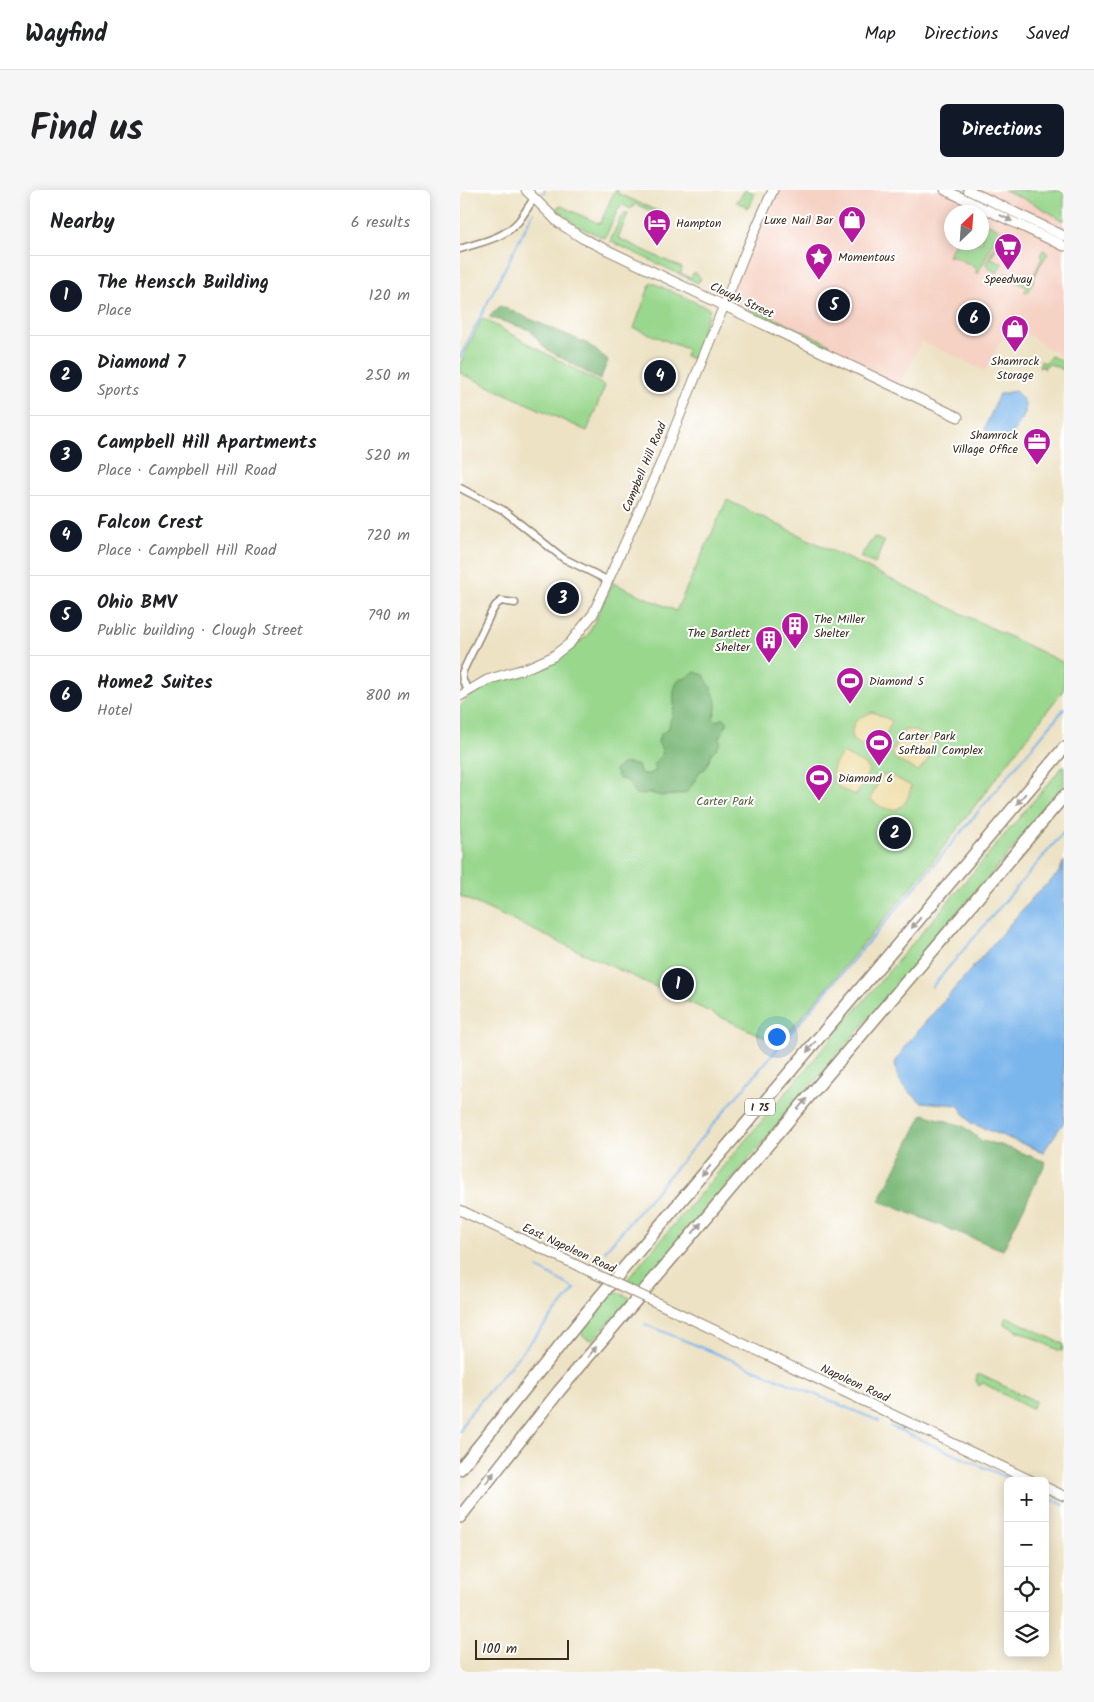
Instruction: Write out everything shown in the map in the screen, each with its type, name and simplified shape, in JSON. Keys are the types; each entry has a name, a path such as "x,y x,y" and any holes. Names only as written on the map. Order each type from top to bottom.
{"highway":[{"path":"1039,778 1064,741"},
{"name":"I 75","path":"460,1469 592,1307 1064,748"},
{"name":"I 75","path":"460,1517 559,1391 1063,797"}],"street":[{"name":"Clough Street","path":"526,190 558,223 582,238 958,416"},
{"name":"Campbell Hill Road","path":"460,696 486,680 540,663 564,649 588,622 660,465 724,305 773,190"},
{"path":"945,190 1064,246"},
{"path":"968,190 1064,236"},
{"path":"460,249 488,241 508,231 518,222 534,199"},
{"path":"460,488 503,510 563,558 607,580"},
{"path":"468,690 463,681 462,672 491,613 496,605 502,601 515,603"},
{"name":"East Napoleon Road","path":"460,1210 668,1308"},
{"name":"Napoleon Road","path":"668,1308 1024,1477"},
{"path":"1049,1489 1064,1496"}],"shaded area":[{"path":"773,190 945,190 977,205 944,205 944,250 989,250 989,211 1019,225 1045,232 1064,241 1064,356 1044,346 1040,341 1009,326 985,371 922,341 899,388 724,305"},
{"path":"980,190 1064,190 1064,230"}],"green space":[{"path":"615,190 618,190 617,193 669,216 668,218 663,216 654,219 651,218 653,212 635,204 631,209 623,205 619,207 605,238 579,227 556,208 561,206 600,224"},
{"path":"745,190 755,193 750,206 746,208 745,205 736,201"},
{"path":"1004,190 1064,190 1064,221 1033,203"},
{"path":"628,214 618,238 682,268 681,273 691,278 693,273 696,273 701,279 698,283 610,241 621,217"},
{"path":"989,224 999,229 978,274 976,273 977,268 951,255 950,257 948,256 951,250 989,250"},
{"path":"1002,230 1005,231 991,258 1002,263 997,273 988,268 986,263"},
{"path":"1043,250 1048,253 1039,267 1028,293 1025,292 1027,287 1003,276 1004,273 1024,279 1025,276 1032,279 1042,258 1040,256"},
{"path":"651,282 710,309 693,359 685,356 687,349 634,328"},
{"path":"745,304 830,344 827,348 753,313"},
{"path":"500,306 588,344 608,360 600,380 546,349 530,330 489,317"},
{"path":"482,318 605,386 587,431 460,373 460,364"},
{"path":"1051,356 1064,362 1064,370 1050,364 1045,366 1044,369 1043,366 1039,368 1041,361 1045,363"},
{"name":"Carter Park","path":"727,500 1064,663 1064,689 929,866 779,1044 460,896 460,706 478,688 507,676 538,668 560,657 588,635 613,583 676,611"},
{"path":"874,537 884,542 875,564 860,557"},
{"path":"694,672 704,675 712,691 716,701 713,718 716,721 724,718 728,722 719,739 721,743 711,754 705,769 700,771 686,793 661,796 650,793 635,794 630,784 620,779 615,771 622,764 631,764 638,766 641,774 656,771 654,764 663,752 658,742 660,735 669,728 674,707 676,684 679,679 684,679"},
{"path":"1064,765 1064,788 639,1289 626,1281"},
{"path":"923,1114 963,1126 982,1141 1001,1145 1046,1162 1003,1250 879,1201"},
{"path":"612,1290 631,1298 593,1340 588,1339 582,1335 583,1328"},
{"path":"1008,1317 1063,1344 1062,1351 1004,1324 1005,1318"},
{"path":"977,1375 981,1375 1035,1401 1033,1408 1029,1408 983,1383 979,1386 976,1381"}],"sand":[{"path":"873,712 892,721 880,749 872,750 852,740 852,734 856,721"},
{"path":"904,730 913,730 932,740 931,753 918,771 896,760 892,753"},
{"path":"843,753 865,765 869,771 857,795 842,789 837,784 832,773 837,760"},
{"path":"882,775 890,775 911,786 906,802 896,809 884,808 870,799"}],"water":[{"path":"1015,391 1025,404 1024,415 1009,440 998,440 994,443 991,441 985,428 999,394"},
{"path":"1064,861 1064,1122 1043,1152 971,1123 958,1105 921,1102 903,1086 897,1075 895,1063 905,1046 1035,895 1058,874"}],"waterway":[{"path":"460,357 533,213"},
{"path":"1032,462 1044,438"},
{"path":"605,1251 922,879 1064,709"},
{"path":"932,987 1064,832"},
{"path":"460,1431 467,1417 575,1289 538,1268"},
{"path":"645,1324 879,1421"},
{"path":"890,1426 1006,1477"},
{"path":"1049,1498 1064,1505"}],"place":[{"name":"Luxe Nail Bar","path":"852,244"},
{"name":"Hampton","path":"657,247"},
{"name":"Speedway","path":"1008,271"},
{"name":"Momentous","path":"819,281"},
{"name":"Ohio BMV","path":"834,305"},
{"name":"Home2 Suites","path":"974,318"},
{"name":"Shamrock Storage","path":"1015,353"},
{"name":"Falcon Crest","path":"660,376"},
{"name":"Shamrock Village Office","path":"1037,466"},
{"name":"Campbell Hill Apartments","path":"563,598"},
{"name":"The Miller Shelter","path":"795,650"},
{"name":"The Bartlett Shelter","path":"769,664"},
{"name":"Diamond 5","path":"850,705"},
{"name":"Carter Park Softball Complex","path":"879,767"},
{"name":"Diamond 6","path":"819,802"},
{"name":"Diamond 7","path":"895,833"},
{"name":"The Hensch Building","path":"678,984"}]}
